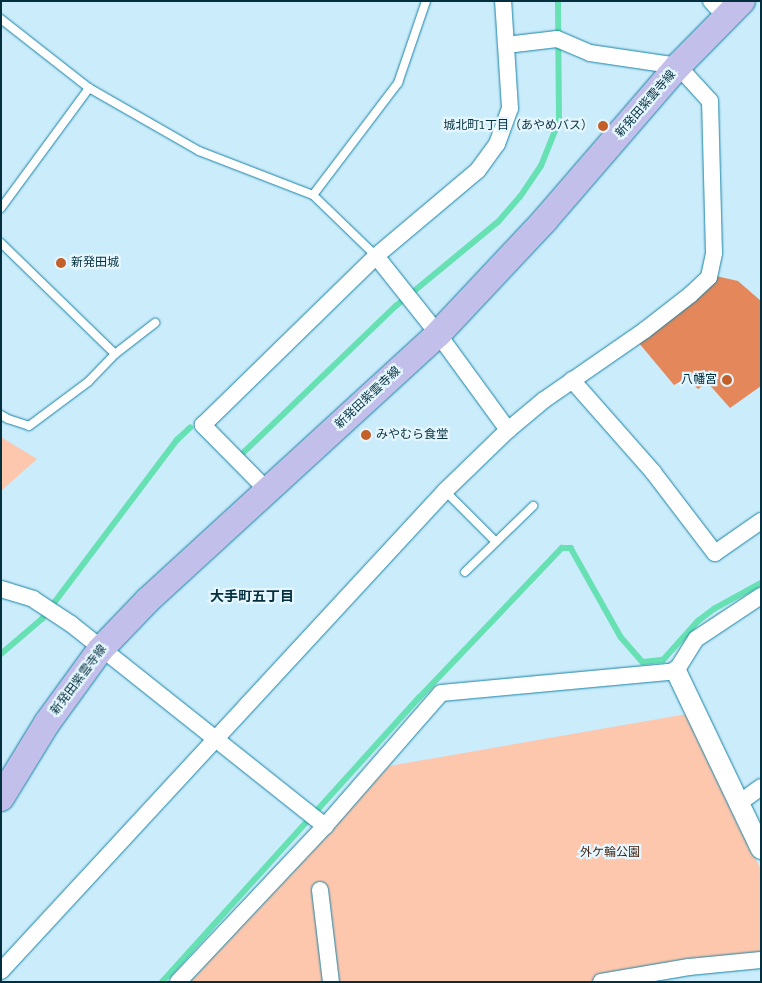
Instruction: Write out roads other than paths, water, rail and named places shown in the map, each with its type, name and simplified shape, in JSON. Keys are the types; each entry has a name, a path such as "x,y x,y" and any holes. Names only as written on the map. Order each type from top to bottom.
{"main road":[{"name":"新発田紫雲寺線","path":"1,798 47,724 100,650 148,600 438,334 545,220 678,66 726,6"}],"street":[{"path":"268,491 203,424 376,256 478,170 497,144 510,108 503,1"},
{"path":"1,971 445,491 508,430 572,380 645,330 690,295 709,277 714,253 710,101 678,66 590,53 557,40 506,45"},
{"path":"376,256 438,334 508,430"},
{"path":"572,380 653,472 715,553 761,521"},
{"path":"1,589 33,599 71,624 100,650 325,826"},
{"path":"676,671 696,639 761,596"},
{"path":"676,671 761,849"},
{"path":"178,982 325,826 441,693 676,671"},
{"path":"739,803 761,787"},
{"path":"320,890 331,982"},
{"path":"601,982 689,968 761,960"}],"lane":[{"path":"313,195 398,83 426,1"},
{"path":"1,19 89,88 199,151 313,195 376,256"},
{"path":"1,208 89,88"},
{"path":"1,243 115,354"},
{"path":"1,415 8,420 29,426 88,382 115,354 155,323"},
{"path":"445,491 496,542"},
{"path":"465,572 533,506"}],"waterway":[{"path":"242,454 396,306 498,222 520,197 541,166 559,121 558,1"},
{"path":"1,654 42,619 177,440 190,428"},
{"path":"162,982 419,698 562,548 571,548 621,637 643,662 663,660 698,621 714,609 761,583"}],"place":[{"name":"城北町1丁目（あやめバス）","path":"603,126"},
{"name":"新発田城","path":"61,263"},
{"name":"八幡宮","path":"727,380"},
{"name":"みやむら食堂","path":"366,435"}],"district":[{"name":"大手町五丁目","path":"252,596"}],"park label":[{"name":"外ケ輪公園","path":"610,853"}]}
